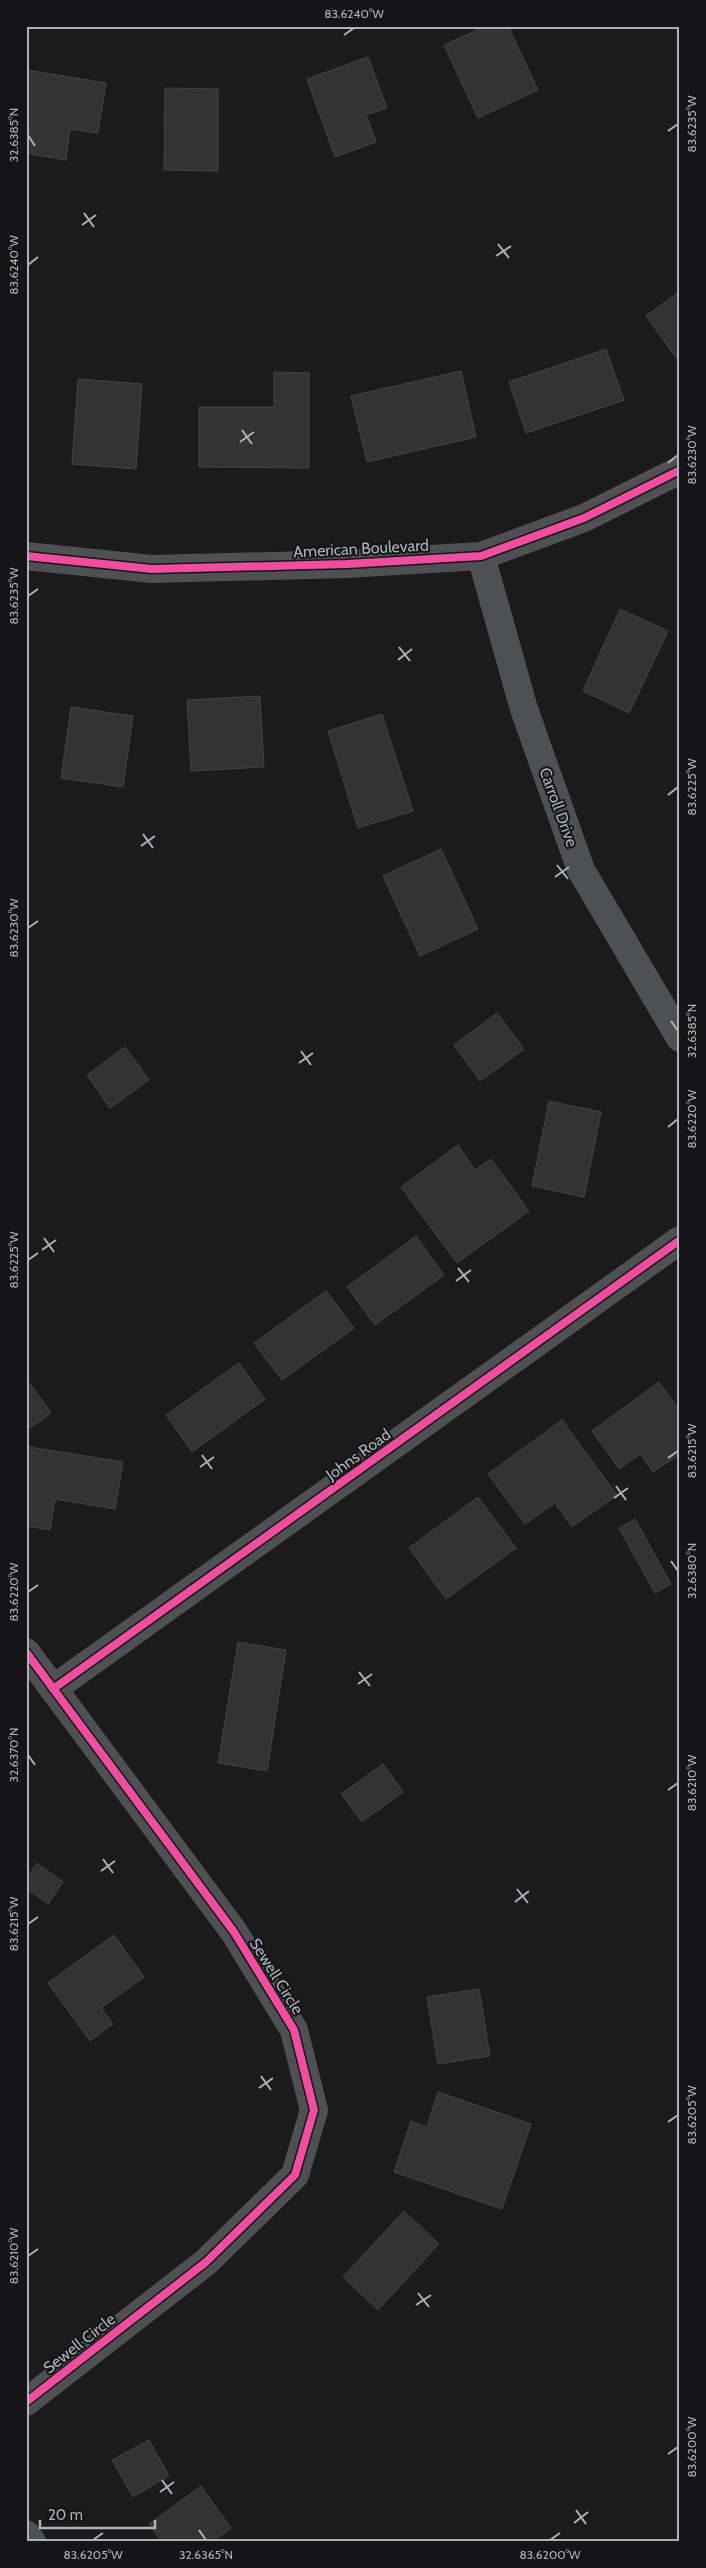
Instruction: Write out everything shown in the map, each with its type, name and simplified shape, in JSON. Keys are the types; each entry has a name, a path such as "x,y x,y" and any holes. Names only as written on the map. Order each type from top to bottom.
{"street":[{"name":"American Boulevard","path":"26,556 152,569 347,564 482,556 584,518 680,470"},
{"name":"Carroll Drive","path":"482,556 524,709 582,870 680,1038"},
{"name":"Johns Road","path":"53,1689 680,1240"},
{"name":"Sewell Circle","path":"26,1652 234,1932 294,2030 314,2110 295,2175 206,2262 26,2402"},
{"path":"26,2534 32,2542"}],"building":[{"path":"486,26 508,26 538,90 478,118 444,45"},
{"path":"368,57 387,108 366,115 376,142 335,157 307,79"},
{"path":"27,70 106,83 98,133 70,129 66,160 26,153"},
{"path":"165,88 218,89 218,171 164,170"},
{"path":"680,291 680,363 646,316"},
{"path":"606,349 624,400 526,433 509,382"},
{"path":"461,371 476,437 367,462 351,396"},
{"path":"274,372 309,373 309,468 199,467 199,407 274,407"},
{"path":"78,379 142,384 136,469 72,464"},
{"path":"620,609 668,631 629,713 583,691"},
{"path":"260,696 264,767 191,771 187,700"},
{"path":"71,707 133,716 123,787 61,778"},
{"path":"382,714 413,811 358,828 328,731"},
{"path":"441,849 478,929 420,956 383,876"},
{"path":"497,1013 524,1049 480,1081 454,1045"},
{"path":"125,1047 149,1080 110,1108 87,1075"},
{"path":"549,1101 601,1112 584,1197 532,1186"},
{"path":"458,1145 475,1170 491,1159 529,1211 457,1263 401,1187"},
{"path":"416,1236 444,1275 375,1325 347,1287"},
{"path":"326,1291 354,1328 282,1380 254,1343"},
{"path":"239,1363 265,1399 192,1452 166,1415"},
{"path":"26,1378 51,1413 26,1431"},
{"path":"659,1382 680,1411 680,1454 653,1472 640,1454 619,1469 592,1431"},
{"path":"562,1420 617,1495 572,1527 555,1503 525,1524 488,1474"},
{"path":"29,1447 123,1462 115,1509 55,1499 50,1530 26,1526 26,1461"},
{"path":"478,1497 516,1548 446,1599 409,1548"},
{"path":"635,1519 671,1584 655,1593 619,1528"},
{"path":"238,1642 286,1650 267,1771 218,1763"},
{"path":"383,1764 403,1792 362,1822 341,1794"},
{"path":"37,1863 63,1882 48,1904 26,1888 26,1879"},
{"path":"114,1935 144,1977 101,2008 113,2024 90,2041 48,1983"},
{"path":"479,1989 490,2056 438,2064 427,1997"},
{"path":"438,2092 531,2124 502,2209 394,2172 411,2121 427,2127"},
{"path":"404,2211 439,2244 378,2310 343,2277"},
{"path":"149,2440 169,2476 133,2497 112,2460"},
{"path":"201,2486 231,2528 212,2542 162,2542 149,2524"}],"cycle path":[{"path":"26,556 152,569 347,564 481,556 584,518 680,470"},
{"path":"53,1689 680,1240"},
{"path":"26,1652 234,1932 294,2030 314,2110 295,2175 206,2262 26,2402"}]}
